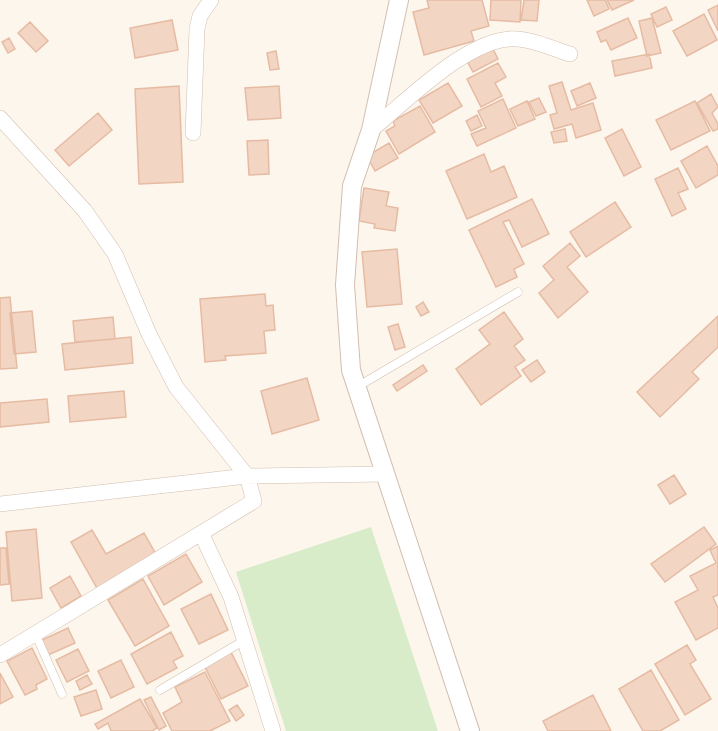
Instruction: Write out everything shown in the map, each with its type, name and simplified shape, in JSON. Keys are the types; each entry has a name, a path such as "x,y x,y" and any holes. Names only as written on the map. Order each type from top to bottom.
{"street":[{"path":"193,133 197,29 200,16 211,0"},
{"path":"399,0 370,130 352,186 345,285 351,370 470,731"},
{"path":"370,130 460,57 485,45 501,39 517,39 570,54"},
{"path":"0,117 86,211 116,254 149,334 176,387 247,476 254,501 0,655"},
{"path":"0,504 247,476 385,474"},
{"path":"201,533 231,597 272,731"}],"lane":[{"path":"357,387 518,292"},
{"path":"35,633 62,694"},
{"path":"160,690 245,640"}],"green space":[{"path":"371,527 438,731 286,731 236,572"}],"building":[{"path":"427,0 482,0 489,26 471,31 474,41 424,55 413,12 429,8"},
{"path":"491,0 521,0 520,22 490,20"},
{"path":"524,0 539,0 537,21 521,20"},
{"path":"587,0 605,0 609,9 594,16"},
{"path":"607,0 634,0 612,10"},
{"path":"718,5 718,31 708,10"},
{"path":"666,7 672,20 657,27 651,14"},
{"path":"704,14 717,40 687,56 673,31"},
{"path":"628,18 637,38 611,50 606,40 601,42 597,32"},
{"path":"652,18 661,53 647,56 639,21"},
{"path":"172,20 178,50 135,58 130,28"},
{"path":"30,22 48,41 36,52 18,33"},
{"path":"9,38 15,49 8,53 2,42"},
{"path":"491,45 498,59 473,72 466,59"},
{"path":"276,51 279,69 270,70 267,53"},
{"path":"649,54 652,68 615,76 612,61"},
{"path":"498,63 506,77 495,83 502,96 481,107 467,79"},
{"path":"562,82 571,110 593,103 601,130 576,138 572,124 554,129 550,115 557,113 549,86"},
{"path":"448,83 462,106 433,123 419,100"},
{"path":"590,83 596,98 577,106 571,91"},
{"path":"179,86 183,182 139,184 135,89"},
{"path":"279,86 281,118 248,120 245,88"},
{"path":"711,94 718,107 712,113 718,124 718,129 713,131 697,103"},
{"path":"539,98 546,112 536,116 529,102"},
{"path":"503,99 516,128 477,146 471,134 486,128 478,111"},
{"path":"527,101 535,119 518,126 510,109"},
{"path":"695,101 710,131 671,150 656,120"},
{"path":"420,106 435,132 399,154 386,131 395,126 393,121"},
{"path":"98,113 112,130 69,166 55,150"},
{"path":"477,115 482,126 471,131 466,121"},
{"path":"565,129 567,141 554,143 551,132"},
{"path":"622,129 641,167 624,176 605,138"},
{"path":"268,140 269,174 249,175 247,141"},
{"path":"389,143 398,158 375,171 367,156"},
{"path":"707,146 718,166 718,175 696,188 681,161"},
{"path":"484,154 491,172 504,166 517,197 467,219 446,171"},
{"path":"678,168 688,189 678,193 686,209 672,216 655,179"},
{"path":"364,188 389,192 386,206 398,208 395,231 374,228 375,224 359,221"},
{"path":"532,199 549,234 522,247 509,220 503,222 524,264 514,269 517,277 496,287 469,230"},
{"path":"615,202 631,227 586,257 570,232"},
{"path":"570,243 580,256 567,267 588,292 558,318 539,293 554,280 543,266"},
{"path":"397,249 402,304 367,307 362,252"},
{"path":"265,294 266,306 273,305 275,330 264,331 266,353 225,356 226,360 205,362 200,299"},
{"path":"10,297 17,368 0,369 0,298"},
{"path":"423,302 429,312 421,316 416,307"},
{"path":"32,311 36,352 14,354 10,313"},
{"path":"504,312 523,339 514,346 525,360 515,367 521,376 481,405 456,369 490,344 479,330"},
{"path":"718,316 718,347 692,372 699,379 660,417 637,392"},
{"path":"113,317 115,339 75,342 73,321"},
{"path":"398,324 405,347 395,350 388,327"},
{"path":"131,337 133,363 65,370 62,344"},
{"path":"537,360 545,372 531,382 522,370"},
{"path":"423,365 427,371 397,391 393,385"},
{"path":"307,378 319,420 272,434 261,391"},
{"path":"124,391 126,417 70,422 68,396"},
{"path":"47,399 49,422 0,427 0,403"},
{"path":"674,475 686,494 670,504 658,485"},
{"path":"704,527 716,544 665,582 651,564"},
{"path":"36,529 42,598 12,601 6,532"},
{"path":"92,530 106,554 144,533 157,556 98,590 71,542"},
{"path":"718,546 718,595 713,597 718,608 718,628 696,640 675,602 698,590 690,576 716,563 710,550"},
{"path":"0,548 6,548 9,584 0,585"},
{"path":"186,554 202,582 164,605 148,576"},
{"path":"70,576 81,596 61,608 50,588"},
{"path":"143,579 169,626 135,646 108,600"},
{"path":"211,594 228,630 199,644 181,609"},
{"path":"68,628 75,643 48,655 42,640"},
{"path":"171,632 183,656 173,661 177,668 147,684 131,654"},
{"path":"687,645 696,660 690,664 711,699 685,715 655,664"},
{"path":"32,648 47,679 36,685 37,689 25,695 7,661"},
{"path":"78,649 89,671 67,682 56,660"},
{"path":"231,652 248,686 221,699 204,665"},
{"path":"121,660 134,687 111,698 98,671"},
{"path":"651,670 679,720 660,731 643,731 619,689"},
{"path":"205,672 230,721 210,731 172,731 163,713 182,702 175,687"},
{"path":"0,673 13,697 0,704"},
{"path":"87,675 92,684 80,690 76,681"},
{"path":"96,690 102,709 81,716 74,697"},
{"path":"593,695 611,731 548,731 543,721"},
{"path":"151,697 166,726 159,730 144,700"},
{"path":"140,699 157,728 152,731 111,731 108,723 98,729 95,724"},
{"path":"237,705 244,715 236,721 229,710"}]}
